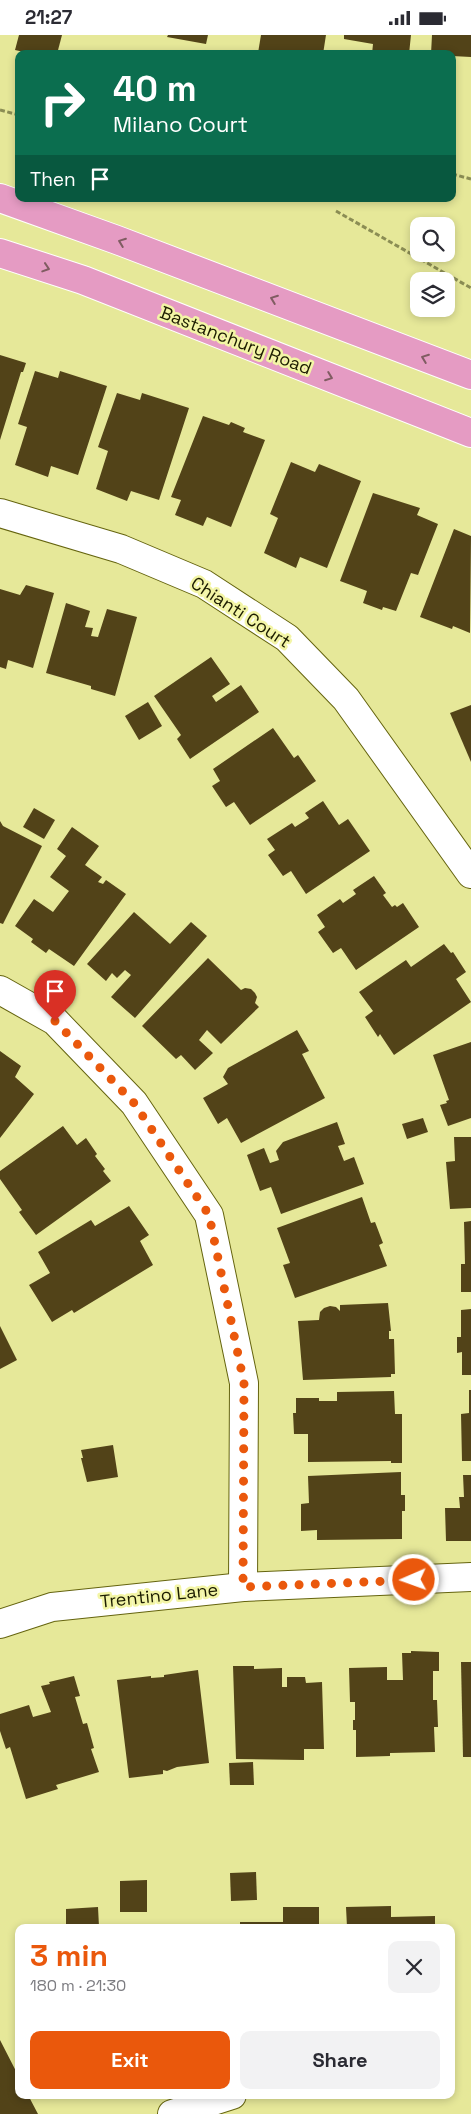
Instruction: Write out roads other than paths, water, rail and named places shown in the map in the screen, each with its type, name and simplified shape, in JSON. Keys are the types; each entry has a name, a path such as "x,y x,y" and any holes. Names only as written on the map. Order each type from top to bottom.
{"main road":[{"path":"0,198 126,243 471,375"},
{"name":"Bastanchury Road","path":"0,253 83,280 471,433"}],"street":[{"name":"Chianti Court","path":"0,513 121,549 204,584 287,638 346,699 470,870"},
{"path":"0,990 55,1021 134,1103 209,1215 244,1383 243,1587"},
{"name":"Trentino Lane","path":"0,1624 52,1607 243,1587 471,1577"},
{"path":"172,2114 219,2099"}]}
